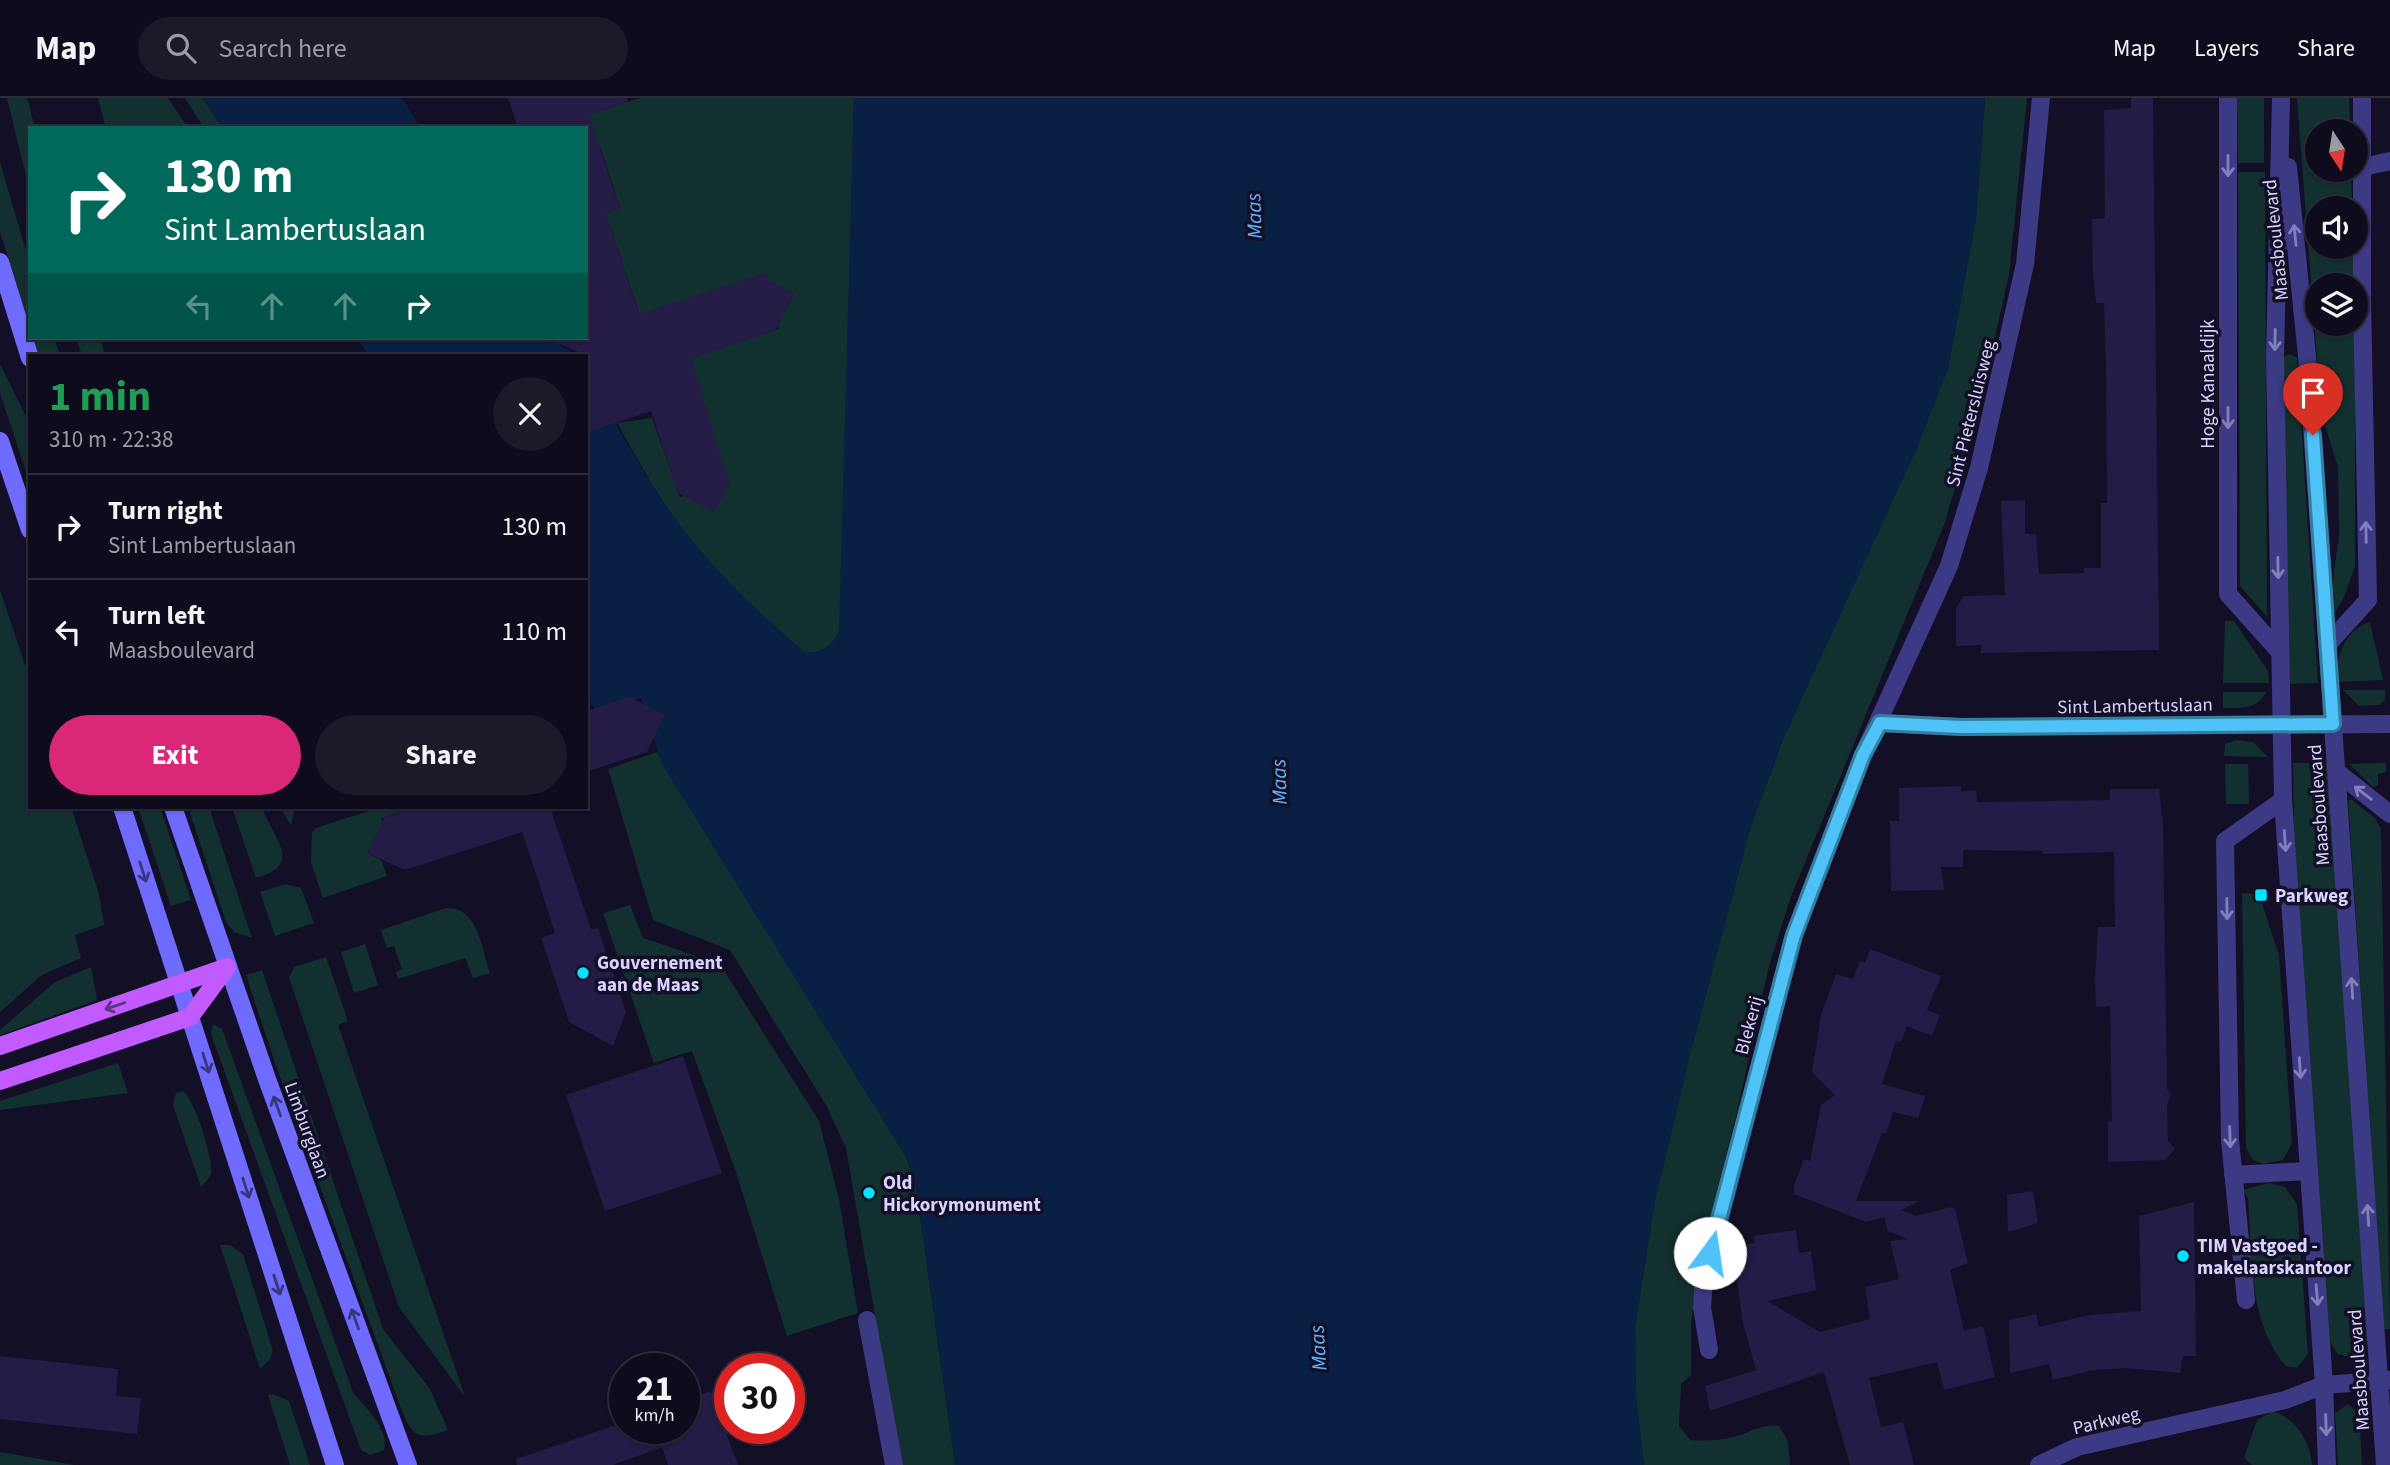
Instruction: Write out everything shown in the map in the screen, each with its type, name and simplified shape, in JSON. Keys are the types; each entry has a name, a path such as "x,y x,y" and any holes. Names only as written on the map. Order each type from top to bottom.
{"main road":[{"path":"0,262 29,354"},
{"path":"0,441 28,524"},
{"path":"123,809 335,1465"},
{"name":"Limburglaan","path":"174,809 227,967 408,1465"},
{"path":"0,1046 227,967"},
{"path":"0,1081 190,1017 227,967"}],"street":[{"name":"Sint Pietersluisweg","path":"1880,723 1949,566 1979,468 2025,264 2041,98"},
{"name":"Hoge Kanaaldijk","path":"2228,98 2228,594 2279,651"},
{"path":"2362,98 2362,119"},
{"name":"Maasboulevard","path":"2281,99 2275,357 2283,800 2307,1171 2325,1385 2327,1465"},
{"name":"Maasboulevard","path":"2281,99 2307,356 2385,1380 2385,1465"},
{"path":"2368,166 2390,161"},
{"path":"2327,645 2368,600 2362,302 2363,182"},
{"name":"Sint Lambertuslaan","path":"1880,723 1961,727 2390,724"},
{"name":"Blekerij","path":"1709,1350 1702,1307 1704,1279 1794,935 1863,755 1880,723"},
{"path":"2337,772 2390,814"},
{"path":"2246,1300 2230,1140 2225,841 2283,800"},
{"path":"2233,1175 2307,1171"},
{"path":"867,1320 894,1465"},
{"name":"Parkweg","path":"2039,1465 2077,1447 2285,1400 2325,1385 2385,1380"}],"green space":[{"path":"7,98 27,98 34,126 28,126 28,184"},
{"path":"98,98 168,98 187,126 105,126"},
{"path":"185,98 203,98 221,126 203,126"},
{"path":"640,98 854,98 841,612 839,631 833,645 817,652 805,653 712,564 664,503 617,423 652,418 680,497 702,490 671,364 779,329 772,306 779,303 787,307 794,294 781,287 772,295 765,273 647,337 611,229 598,216 620,208 601,149 588,131 588,126 567,122"},
{"path":"1985,98 2027,98 2009,275 1979,408 1944,525 1790,899 1769,966 1738,1108 1698,1267 1691,1325 1691,1375 1681,1384 1679,1426 1690,1440 1725,1439 1762,1427 1779,1426 1788,1441 1790,1465 1644,1465 1636,1398 1635,1327 1655,1200 1691,1050 1751,826 1782,742 1948,369 1976,218"},
{"path":"2237,98 2264,98 2264,163 2238,163"},
{"path":"2297,98 2349,98 2350,119 2305,119 2305,182 2351,182 2352,196 2305,196 2305,203"},
{"path":"0,162 28,258 28,322 0,232"},
{"path":"2238,172 2265,172 2267,617 2240,586"},
{"path":"2309,259 2353,259 2354,273 2310,273"},
{"path":"2315,336 2355,336 2355,566 2335,613 2331,593 2339,536 2338,467 2321,413"},
{"path":"34,340 55,340 60,354 38,354"},
{"path":"77,340 101,340 105,354 82,354"},
{"path":"2290,354 2297,358 2318,683 2287,684 2283,357"},
{"path":"0,364 28,421 28,477 0,393"},
{"path":"0,590 28,674 28,809 72,809 99,894 104,925 75,935 81,958 42,975 0,1012"},
{"path":"2225,621 2234,621 2268,671 2269,683 2223,683"},
{"path":"2370,622 2383,680 2339,682 2338,663 2343,646 2354,631"},
{"path":"2343,690 2385,690 2385,700 2379,705 2359,706"},
{"path":"2223,692 2266,692 2253,705 2223,708"},
{"path":"2236,740 2253,742 2268,757 2224,756 2225,744"},
{"path":"657,752 906,1157 916,1187 955,1465 901,1465 846,1148 826,1105 730,950 653,920 608,769"},
{"path":"2293,763 2327,763 2368,1340 2365,1352 2353,1358 2338,1354 2330,1342 2294,834"},
{"path":"2386,763 2386,772 2378,774 2378,785 2373,787 2349,764"},
{"path":"2225,764 2248,764 2249,804 2226,804"},
{"path":"2351,799 2375,818 2381,829 2390,1329 2384,1329 2348,801"},
{"path":"139,809 161,809 191,900 171,906"},
{"path":"189,809 210,809 252,938 234,932 226,922"},
{"path":"233,809 263,809 282,850 279,866 256,878"},
{"path":"280,809 295,809 291,825"},
{"path":"374,809 409,809 381,818 389,841 382,843 374,839 367,853 381,860 387,876 323,898 311,862 312,832 316,828"},
{"path":"286,884 301,888 314,923 275,936 260,892"},
{"path":"2242,893 2259,894 2279,955 2292,1143 2283,1160 2263,1164 2253,1160 2246,1148"},
{"path":"630,905 643,938 720,964 819,1121 839,1199 858,1313 787,1336 736,1172 692,1051 654,1063 603,913"},
{"path":"446,908 457,909 472,922 490,973 473,978 465,958 398,979 396,972 402,969 394,946 387,948 381,930"},
{"path":"365,944 378,985 354,993 341,952"},
{"path":"326,957 348,1021 338,1025 465,1397 399,1307 289,977 294,967"},
{"path":"91,967 97,1000 0,1035 0,1030 55,982"},
{"path":"262,970 383,1329 430,1389 448,1430 424,1436 414,1432 402,1411 275,1063 246,975"},
{"path":"213,1024 222,1029 353,1392 380,1427 385,1442 384,1450 370,1455 361,1450 211,1034"},
{"path":"118,1063 128,1093 0,1110 0,1101"},
{"path":"182,1091 192,1104 209,1155 211,1173 201,1187 173,1105 176,1093"},
{"path":"2269,1183 2285,1187 2297,1204 2308,1354 2297,1368 2286,1366 2274,1349 2258,1309 2254,1286 2248,1198 2243,1190"},
{"path":"220,1245 230,1245 243,1254 273,1351 270,1359 260,1369"},
{"path":"273,1394 289,1401 310,1465 290,1465 268,1395"},
{"path":"2348,1404 2359,1413 2362,1465 2338,1465 2335,1413"},
{"path":"2273,1411 2295,1425 2305,1439 2312,1465 2252,1465 2244,1458 2257,1420"},
{"path":"0,1452 6,1453 74,1465 0,1465"}],"water":[{"path":"203,98 402,98 420,126 221,126"},
{"name":"Maas","path":"854,98 1985,98 1976,218 1948,369 1917,448 1782,742 1751,826 1691,1050 1655,1200 1635,1327 1636,1398 1644,1465 955,1465 916,1187 906,1157 662,764 641,698 596,711 588,699 588,378 665,504 696,545 730,583 805,653 826,648 839,631"},
{"path":"358,340 556,340 573,354 367,354"}],"building":[{"path":"508,98 627,98 628,102 589,115 620,209 606,214 639,314 765,273 768,280 794,293 776,330 691,358 729,484 714,512 678,493 651,411 588,432 588,354 549,340 588,340 588,126 517,126"},
{"path":"2131,98 2153,98 2159,650 1981,653 1981,645 1956,646 1956,608 1964,596 2005,595 2001,501 2025,500 2025,534 2036,534 2039,574 2084,573 2084,568 2101,568 2101,503 2107,503 2106,365 2104,303 2096,303 2093,273 2092,219 2105,218 2104,110 2131,108"},
{"path":"629,697 665,715 647,752 588,771 588,710"},
{"path":"1961,786 1961,792 1976,790 1977,802 2110,800 2110,789 2159,789 2163,824 2167,1089 2171,1095 2167,1105 2168,1141 2175,1149 2165,1160 2108,1162 2108,1122 2112,1121 2110,1006 2096,1007 2095,980 2098,927 2115,927 2114,852 2043,854 2043,851 1963,850 1963,867 1941,867 1944,890 1891,891 1890,821 1899,821 1899,788"},
{"path":"409,809 551,809 591,929 598,928 626,1012 613,1046 569,1022 541,938 555,933 522,832 405,870 367,853 385,817"},
{"path":"1870,949 1941,976 1927,1010 1940,1015 1932,1036 1907,1026 1901,1042 1896,1041 1882,1084 1925,1096 1918,1118 1893,1112 1856,1201 1920,1201 1901,1210 1916,1216 1951,1207 1955,1209 1968,1263 1950,1270 1964,1331 1983,1326 1995,1377 1944,1390 1937,1362 1869,1378 1881,1427 1903,1422 1914,1465 1850,1465 1824,1372 1710,1411 1705,1386 1756,1370 1743,1323 1732,1246 1755,1243 1754,1236 1796,1230 1799,1253 1811,1251 1816,1290 1767,1301 1820,1332 1870,1319 1865,1287 1899,1279 1890,1241 1908,1239 1888,1231 1884,1217 1866,1222 1794,1194 1794,1185 1804,1159 1810,1161 1821,1105 1835,1095 1812,1072 1821,1015 1836,974 1853,979 1860,961 1865,963"},
{"path":"683,1056 722,1173 605,1211 566,1095"},
{"path":"2033,1191 2038,1223 2008,1232 2007,1195"},
{"path":"2194,1202 2196,1356 2183,1356 2180,1373 2126,1368 2094,1370 2053,1380 2049,1364 2010,1373 2009,1320 2036,1314 2039,1327 2089,1315 2141,1311 2139,1216"},
{"path":"0,1356 118,1369 116,1396 141,1398 137,1434 0,1419"},
{"path":"711,1391 714,1399 714,1444 730,1444 738,1465 668,1465 662,1447 613,1465 517,1465 516,1459 609,1427 609,1444 700,1444 700,1395"}],"place":[{"name":"Parkweg","path":"2261,895"},
{"name":"Gouvernement aan de Maas","path":"583,973"},
{"name":"Old Hickorymonument","path":"869,1193"},
{"name":"TIM Vastgoed - makelaarskantoor","path":"2183,1256"}],"route":[{"path":"1710,1253 1794,935 1863,755 1880,723 1961,727 2333,724 2313,435"}]}
